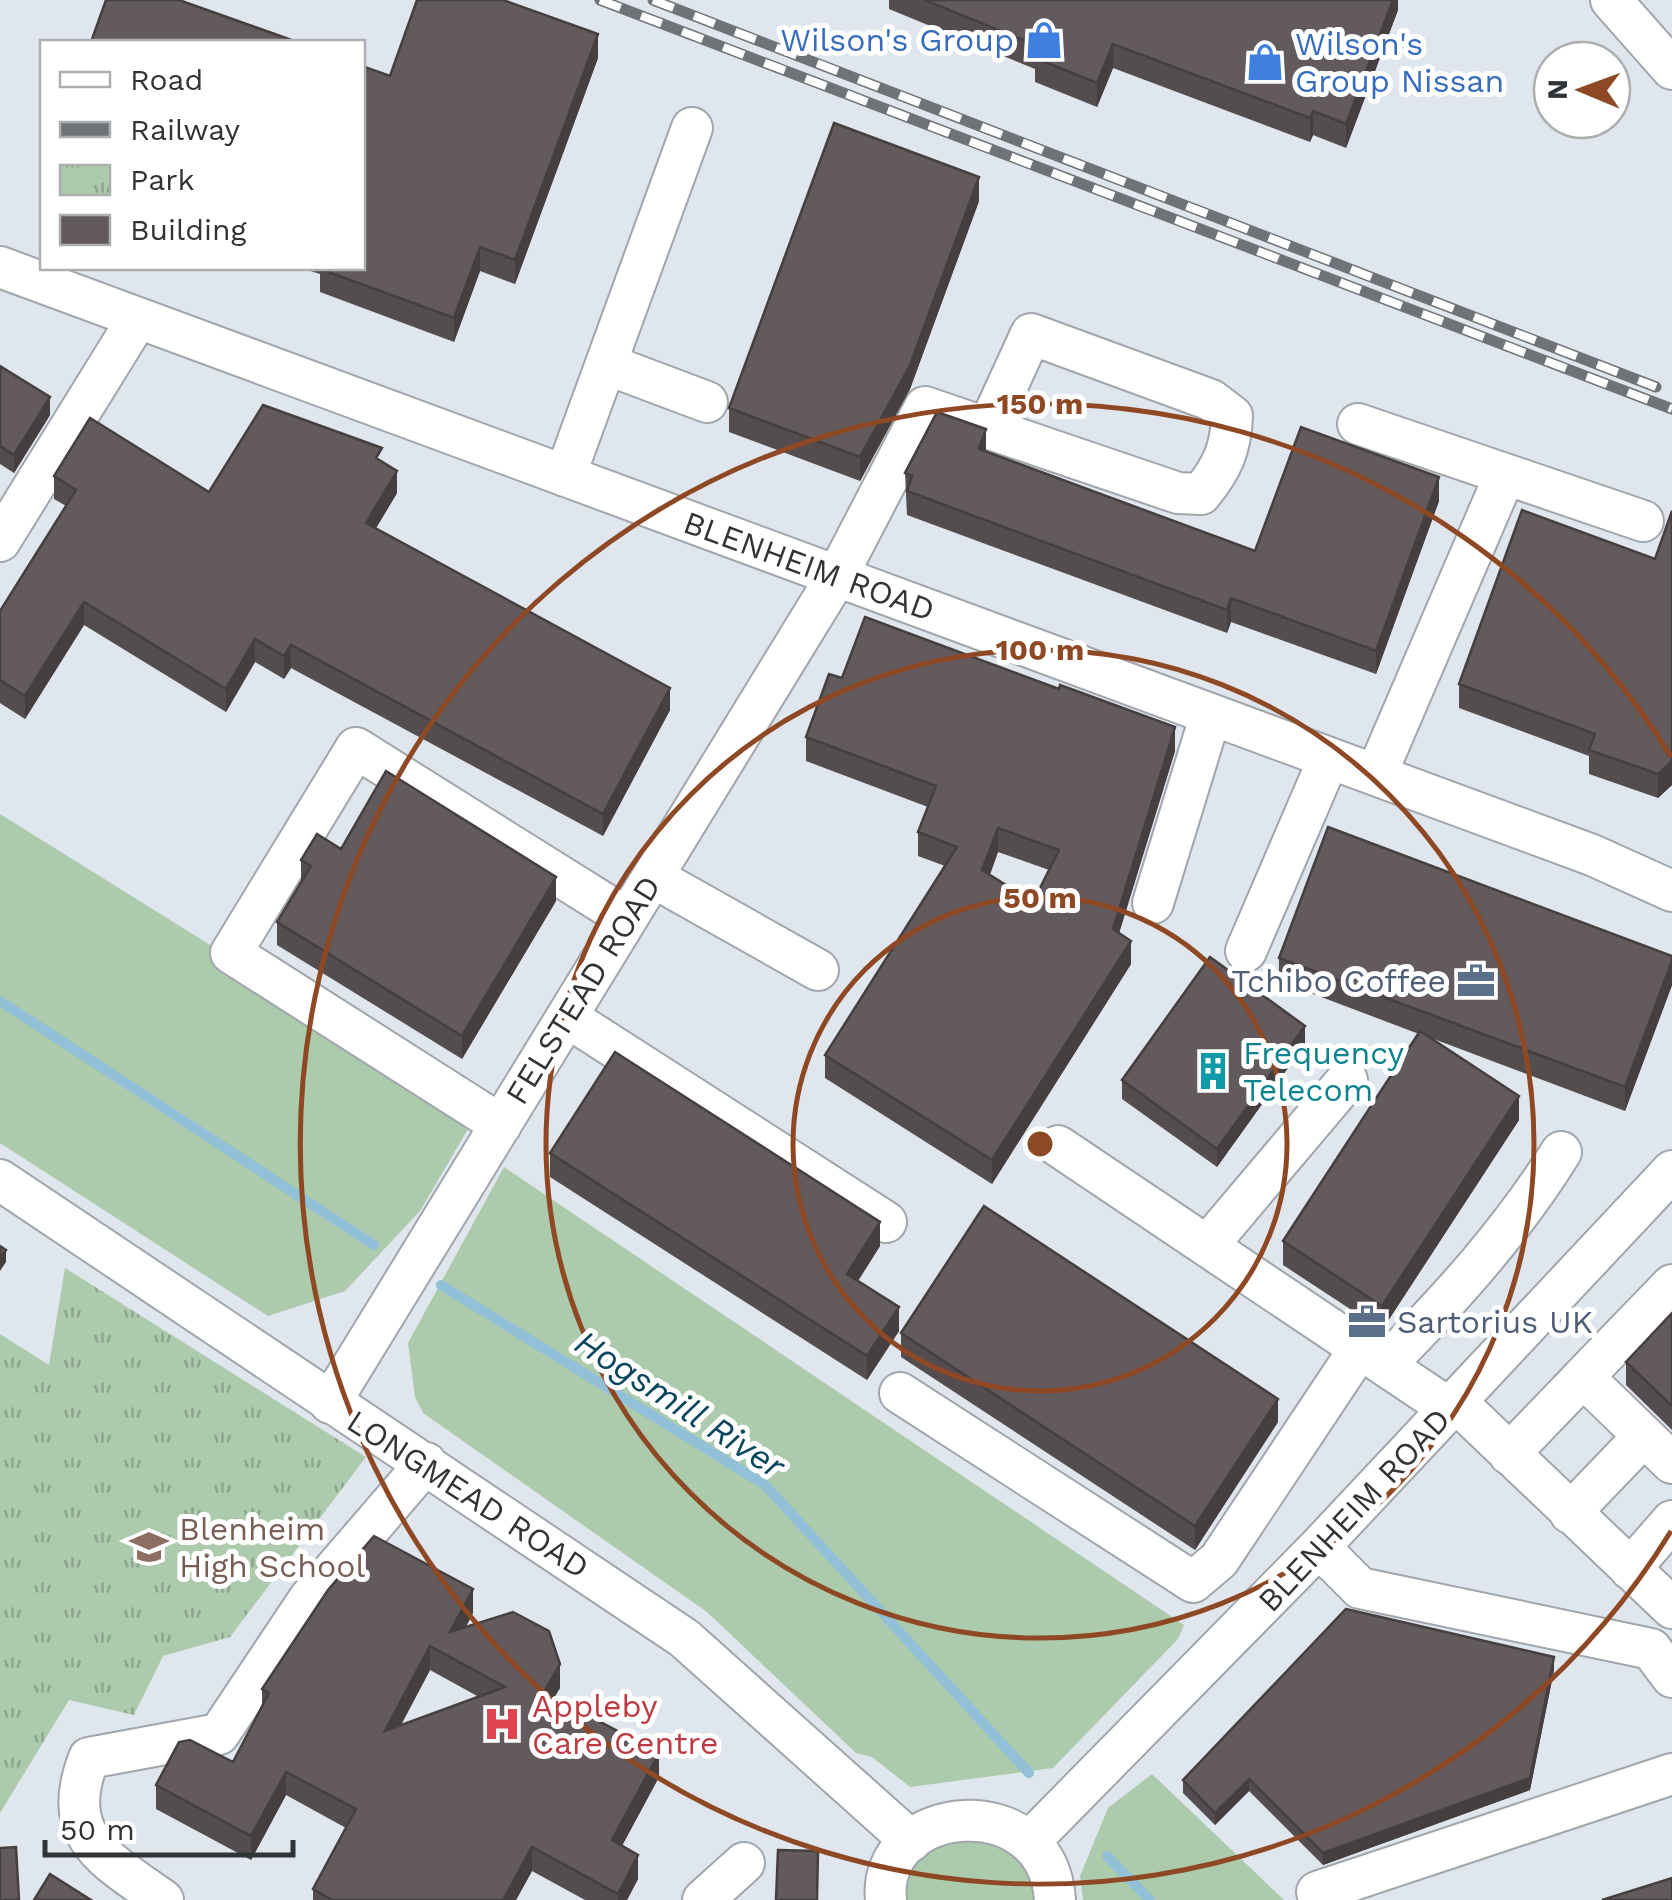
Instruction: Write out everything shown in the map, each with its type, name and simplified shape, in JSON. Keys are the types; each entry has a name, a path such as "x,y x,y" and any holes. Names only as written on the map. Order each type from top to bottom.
{"street":[{"path":"1610,0 1672,69"},
{"path":"565,476 692,128"},
{"name":"BLENHEIM ROAD","path":"0,267 1592,855 1672,890"},
{"path":"0,541 138,318"},
{"path":"1031,334 1211,400 1232,416 1232,446 1219,472 1201,494 1178,493 988,428 1031,334"},
{"path":"606,364 706,402"},
{"name":"FELSTEAD ROAD","path":"330,1404 837,576 925,406 988,428"},
{"path":"1358,424 1504,477 1643,520"},
{"path":"1376,775 1504,477"},
{"path":"1152,903 1211,714"},
{"path":"500,1125 231,953 356,748 627,918"},
{"path":"1246,950 1329,758"},
{"path":"653,877 818,970"},
{"path":"567,1017 886,1222"},
{"path":"1207,1246 1347,1080"},
{"path":"1058,1146 1372,1357 1453,1405 1672,1608"},
{"path":"900,1393 1193,1582 1219,1560 1372,1357 1462,1285 1535,1194 1561,1152"},
{"name":"BLENHEIM ROAD","path":"1029,1842 1319,1547 1672,1172"},
{"name":"LONGMEAD ROAD","path":"0,1180 684,1638 911,1841"},
{"path":"1509,1454 1672,1285"},
{"path":"1570,1513 1658,1450 1582,1377"},
{"path":"163,1900 100,1855 77,1818 78,1785 88,1758 219,1734 309,1599 426,1463"},
{"path":"1630,1569 1672,1521"},
{"path":"1319,1547 1360,1588 1652,1649 1672,1678"},
{"path":"1320,1900 1317,1892 1672,1774"},
{"path":"886,1900 895,1862 911,1841 936,1825 962,1818 992,1821 1029,1842 1047,1866 1055,1900"},
{"path":"703,1900 744,1863"}],"green space":[{"path":"0,814 478,1112 420,1211 345,1291 268,1316 0,1143"},
{"path":"504,1167 1184,1625 1178,1639 1053,1768 910,1787 872,1757 856,1753 707,1612 423,1413 415,1397 408,1343"},
{"name":"Blenheim High School","path":"65,1268 366,1457 230,1637 163,1656 134,1715 69,1700 0,1813 0,1334 49,1365"},
{"path":"1152,1774 1284,1900 1083,1900 1080,1876 1108,1808"},
{"path":"971,1832 1022,1852 1044,1900 900,1900 909,1873 924,1855"}],"building":[{"path":"106,0 179,0 291,40 92,40"},
{"path":"417,0 503,0 598,34 515,260 480,247 454,318 323,270 365,270 365,67 390,76"},
{"name":"Wilson's Group Nissan","path":"925,0 1393,0 1346,124 1313,111 1310,118 1113,44 1097,83 1035,58 1040,47"},
{"path":"834,123 979,177 910,365 860,457 729,408"},
{"path":"0,366 50,397 14,455 0,446"},
{"path":"263,405 382,448 376,458 397,471 366,523 670,688 603,814 291,645 284,656 255,639 226,689 84,602 25,696 0,680 0,611 76,490 54,476 90,418 209,492"},
{"path":"937,412 986,429 979,449 1255,551 1301,427 1439,477 1376,651 1231,598 1227,610 907,491 912,476 905,473"},
{"path":"1522,510 1655,559 1672,511 1672,761 1658,774 1589,750 1595,734 1459,684"},
{"path":"865,617 1175,727 1113,929 1131,941 992,1160 825,1055 957,847 918,832 936,786 806,737 829,674 842,678","holes":["998,828 1059,850 1033,902 982,870"]},
{"path":"386,771 556,877 462,1036 277,922 311,866 301,860 317,834 341,849"},
{"name":"Tchibo Coffee","path":"1328,827 1672,956 1625,1087 1279,958"},
{"name":"Frequency Telecom","path":"1210,957 1305,1026 1217,1149 1122,1080"},
{"path":"1420,1031 1519,1096 1382,1306 1283,1241"},
{"path":"615,1052 880,1222 847,1274 899,1307 867,1356 550,1153"},
{"path":"984,1206 1278,1399 1195,1526 901,1333"},
{"path":"1672,1313 1672,1406 1626,1362"},
{"name":"Appleby Care Centre","path":"374,1536 473,1589 450,1632 513,1612 549,1631 560,1664 544,1692 659,1753 612,1840 638,1855 618,1894 532,1847 503,1900 332,1900 313,1889 356,1809 286,1772 251,1836 156,1785 179,1742 190,1740 233,1762 269,1693 262,1689 328,1590","holes":["430,1646 505,1687 385,1731"]},
{"path":"1346,1609 1554,1657 1530,1778 1323,1853 1249,1779 1215,1813 1183,1780"},
{"path":"16,1847 19,1900 0,1900 0,1848"},
{"path":"778,1850 818,1851 817,1900 776,1900"},
{"path":"50,1874 91,1900 34,1900"},
{"path":"1672,1878 1672,1900 1602,1900"}],"waterway":[{"name":"Hogsmill River","path":"0,1001 374,1245"},
{"name":"Hogsmill River","path":"441,1285 765,1485 1029,1773"},
{"name":"Hogsmill River","path":"1107,1856 1150,1900"}],"railway":[{"path":"600,0 1672,409"},
{"path":"653,0 1656,387"}],"place":[{"name":"Wilson's Group","path":"1044,40"},
{"name":"Wilson's Group Nissan","path":"1265,62"},
{"name":"Tchibo Coffee","path":"1476,981"},
{"name":"Frequency Telecom","path":"1213,1071"},
{"name":"Sartorius UK","path":"1367,1322"},
{"name":"Blenheim High School","path":"149,1547"},
{"name":"Appleby Care Centre","path":"502,1724"}]}
